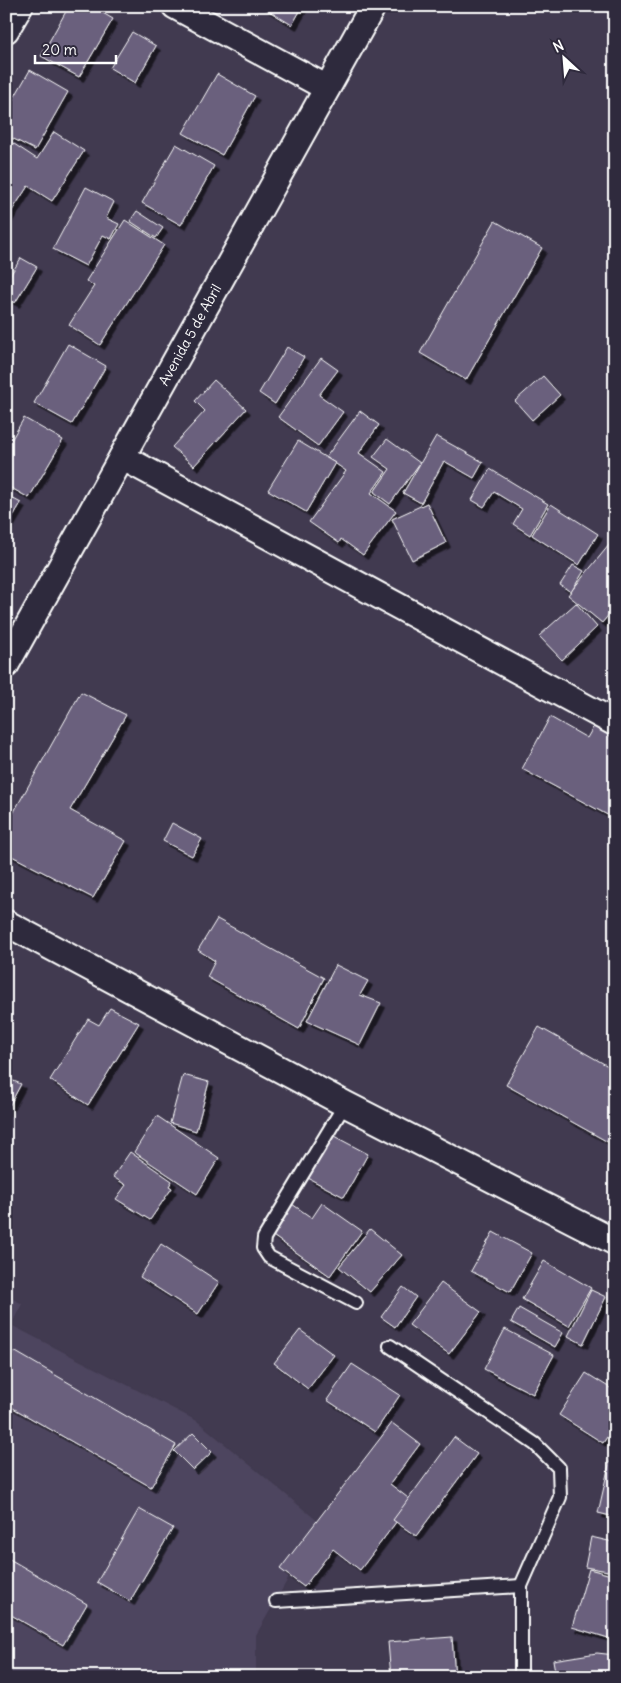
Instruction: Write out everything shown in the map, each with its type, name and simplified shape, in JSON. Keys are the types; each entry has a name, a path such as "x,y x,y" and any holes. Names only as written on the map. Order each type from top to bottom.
{"street":[{"path":"6,30 20,6"},
{"path":"175,6 327,88"},
{"name":"Avenida 5 de Abril","path":"6,666 373,6"},
{"path":"122,457 615,723"},
{"path":"6,923 345,1104 615,1242"}],"lane":[{"path":"345,1104 264,1238 263,1248 269,1257 356,1303"},
{"path":"390,1346 535,1444 559,1468 560,1498 521,1586 521,1677"},
{"path":"276,1601 521,1586"}],"shaded area":[{"path":"6,1295 22,1304 11,1325 197,1421 320,1523 256,1635 256,1677 6,1677"}],"building":[{"path":"69,6 91,6 113,19 79,77 41,56"},
{"path":"265,6 303,6 292,25 264,8"},
{"path":"132,32 156,46 135,83 110,68"},
{"path":"30,70 68,92 35,150 6,135 6,112"},
{"path":"217,74 255,96 222,155 183,133"},
{"path":"54,132 84,151 52,201 28,186 6,220 6,143 8,140 37,159"},
{"path":"176,144 214,166 181,225 142,203"},
{"path":"86,187 114,202 106,218 119,224 111,239 103,235 86,266 53,249"},
{"path":"137,211 163,228 156,238 130,221"},
{"path":"125,220 164,245 100,345 69,325 94,286 86,281"},
{"path":"495,221 542,248 466,380 420,353"},
{"path":"21,258 37,267 15,303 6,298 6,282"},
{"path":"68,344 106,366 72,424 34,403"},
{"path":"287,347 304,357 275,404 259,393"},
{"path":"321,358 338,370 319,395 343,412 318,446 278,417"},
{"path":"543,376 560,395 532,420 515,401"},
{"path":"214,380 246,409 194,466 172,447 205,411 195,401"},
{"path":"360,411 379,425 359,453 386,472 371,493 396,511 363,555 341,539 339,543 309,522 346,471 326,457"},
{"path":"24,418 63,440 29,498 6,485 6,449"},
{"path":"436,436 483,462 474,478 444,461 421,503 403,493"},
{"path":"387,439 420,463 390,504 374,492 390,469 373,457"},
{"path":"298,441 335,463 306,512 268,490"},
{"path":"490,469 548,504 530,535 513,524 522,509 494,492 484,507 472,500"},
{"path":"6,495 21,503 6,528"},
{"path":"427,503 446,543 412,560 392,519"},
{"path":"551,504 598,534 579,565 532,535"},
{"path":"614,539 615,607 602,623 568,595"},
{"path":"573,565 584,571 571,592 560,585"},
{"path":"576,603 597,627 562,660 539,636"},
{"path":"81,692 126,715 70,810 126,841 93,898 6,853 6,826"},
{"path":"550,717 587,738 594,726 615,737 615,819 522,769"},
{"path":"172,823 202,839 192,856 163,841"},
{"path":"217,919 324,978 299,1029 207,977 215,961 198,950"},
{"path":"336,965 368,981 360,995 381,1003 360,1045 307,1021"},
{"path":"110,1008 139,1023 88,1105 50,1080 88,1019 99,1025"},
{"path":"539,1027 615,1070 615,1146 506,1085"},
{"path":"183,1075 209,1082 196,1131 170,1123"},
{"path":"6,1078 21,1084 6,1112"},
{"path":"157,1116 219,1158 197,1194 134,1152"},
{"path":"332,1135 368,1154 344,1197 308,1178"},
{"path":"130,1152 172,1181 169,1186 172,1188 150,1220 116,1199 126,1185 113,1177"},
{"path":"322,1203 362,1231 330,1276 270,1234 292,1204 312,1218"},
{"path":"370,1229 402,1255 370,1292 339,1267"},
{"path":"493,1232 532,1253 510,1292 471,1271"},
{"path":"161,1244 219,1282 198,1314 140,1277"},
{"path":"544,1261 591,1288 569,1326 522,1299"},
{"path":"441,1283 481,1312 449,1354 409,1325"},
{"path":"403,1287 416,1297 395,1327 381,1317"},
{"path":"591,1290 606,1297 583,1344 568,1336"},
{"path":"519,1308 563,1333 555,1347 511,1322"},
{"path":"505,1329 554,1355 533,1394 484,1369"},
{"path":"300,1330 334,1355 308,1389 274,1363"},
{"path":"14,1351 176,1445 151,1487 6,1404 6,1364"},
{"path":"352,1364 400,1395 375,1432 327,1400"},
{"path":"586,1373 615,1391 615,1425 603,1443 559,1415"},
{"path":"392,1423 420,1444 390,1484 412,1501 360,1570 333,1549 304,1587 280,1569"},
{"path":"193,1433 212,1452 193,1470 174,1451"},
{"path":"454,1437 477,1454 416,1536 393,1520"},
{"path":"611,1456 615,1457 615,1517 598,1513"},
{"path":"139,1509 173,1528 130,1601 97,1582"},
{"path":"591,1537 613,1542 608,1571 585,1567"},
{"path":"6,1557 87,1604 63,1645 6,1612"},
{"path":"589,1569 615,1576 615,1640 572,1627"},
{"path":"452,1637 455,1677 391,1677 388,1642"},
{"path":"597,1653 615,1655 615,1677 556,1677 553,1660"}]}
